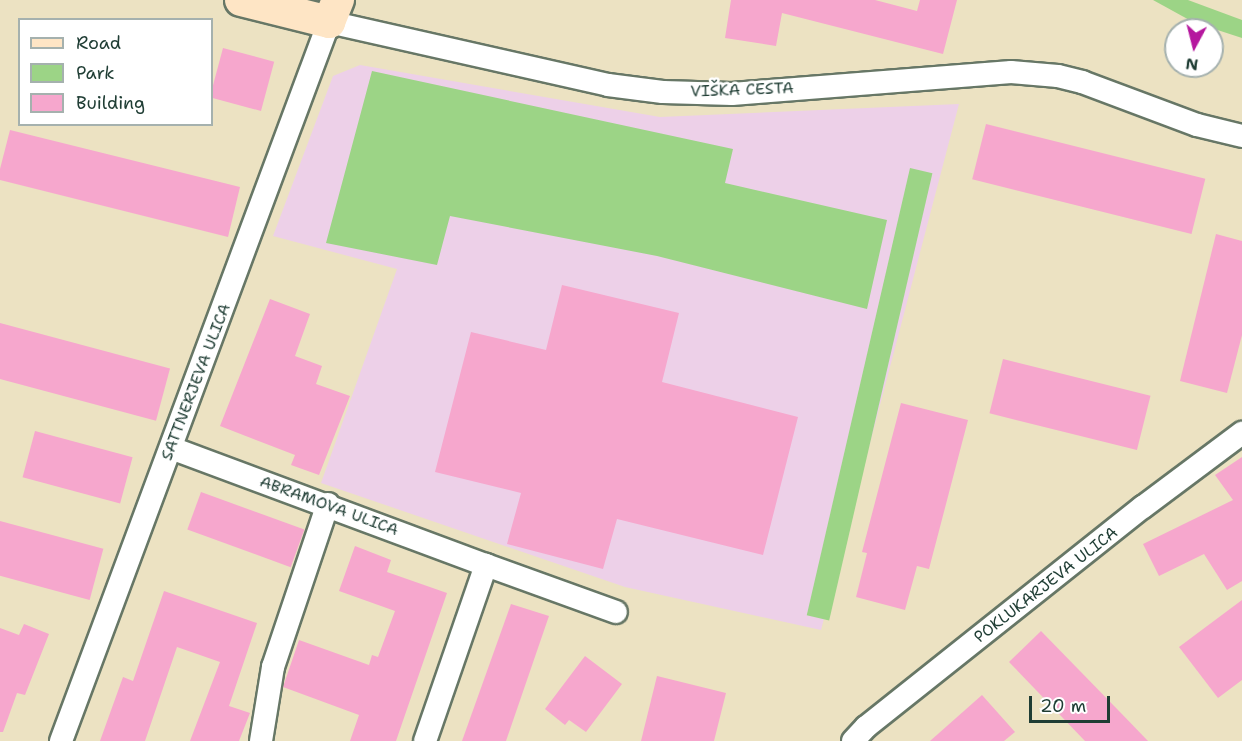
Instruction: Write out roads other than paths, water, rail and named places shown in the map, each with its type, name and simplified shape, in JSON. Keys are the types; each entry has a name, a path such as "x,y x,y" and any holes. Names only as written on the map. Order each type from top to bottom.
{"street":[{"name":"VIŠKA CESTA","path":"241,0 334,11 608,85 663,92 732,94 1011,72 1058,76 1197,125 1242,136"},
{"name":"SATTNERJEVA ULICA","path":"61,741 334,11"},
{"name":"POKLUKARJEVA ULICA","path":"853,741 866,727 1134,514 1242,433"},
{"name":"ABRAMOVA ULICA","path":"171,448 616,612"},
{"path":"261,741 273,667 328,504"},
{"path":"425,741 486,565"}]}
